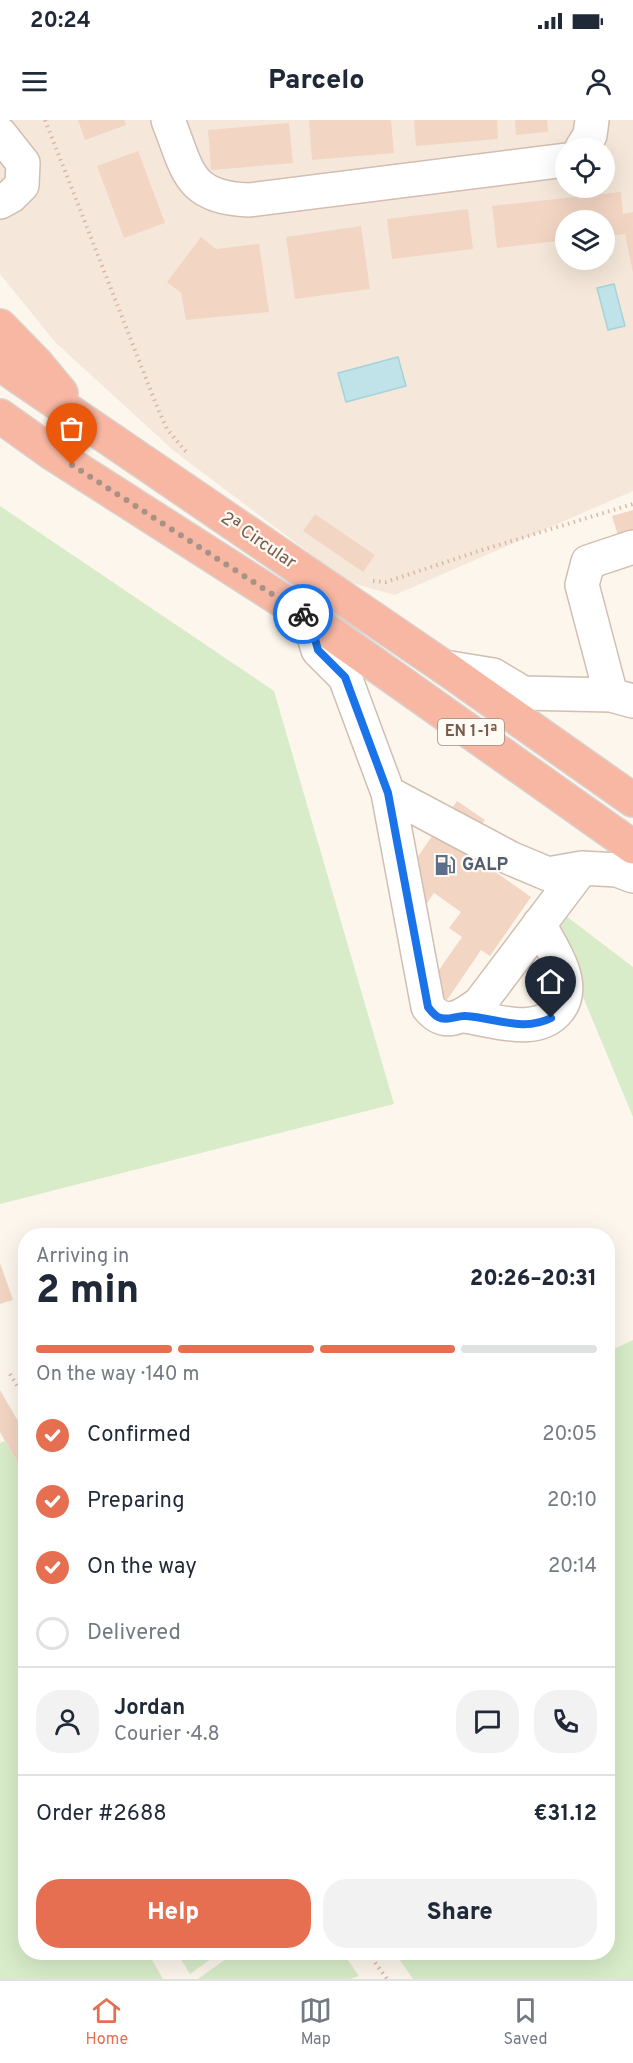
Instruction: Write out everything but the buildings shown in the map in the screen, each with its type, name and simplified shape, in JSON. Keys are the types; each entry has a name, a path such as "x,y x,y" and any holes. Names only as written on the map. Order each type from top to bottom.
{"highway":[{"path":"0,326 36,363 87,425"},
{"name":"2ª Circular","path":"0,364 444,667 633,800"},
{"name":"2ª Circular","path":"0,416 52,453 309,617 633,847"}],"street":[{"path":"168,120 190,176 209,193 224,199 249,200 555,161"},
{"path":"588,138 592,120"},
{"path":"0,134 23,163 22,185 11,196 0,202"},
{"path":"444,667 493,675 523,693 622,698 582,585 588,562 633,547"},
{"path":"309,617 318,650 345,677 388,793 428,1007 436,1017 446,1019 464,1016 521,1025 541,1023 551,1018 562,1006 567,992 563,970 539,924"},
{"path":"388,793 510,858 548,874 582,868 617,870 633,876"},
{"path":"464,1016 480,1003 582,868"}],"path":[{"path":"45,120 158,409 174,439 196,460"},
{"path":"364,581 386,582 478,551 633,504"},
{"path":"10,1374 18,1387"},
{"path":"373,1960 387,1979"}],"shaded area":[{"path":"0,120 633,120 633,491 395,595 348,582 174,451 55,342 0,274"}],"green space":[{"path":"0,506 274,691 394,1104 0,1204"},
{"path":"566,916 633,967 633,1117 553,925"},
{"path":"633,1340 633,1979 413,1979 400,1960 615,1960 615,1349"},
{"path":"5,1441 18,1463 18,1960 152,1960 163,1979 0,1979 0,1443"},
{"path":"181,1960 209,1960 190,1974"},
{"path":"224,1960 348,1960 359,1976 350,1979 198,1979"}],"water":[{"path":"614,284 625,326 608,330 597,288"},
{"path":"398,357 406,386 346,402 338,373"}],"way so far":[{"path":"72,465 303,614"}],"place":[{"name":"GALP","path":"445,865"}],"route":[{"path":"303,614 309,617 318,650 345,677 388,793 428,1007 436,1017 446,1019 464,1016 521,1025 541,1023 551,1018"}]}
